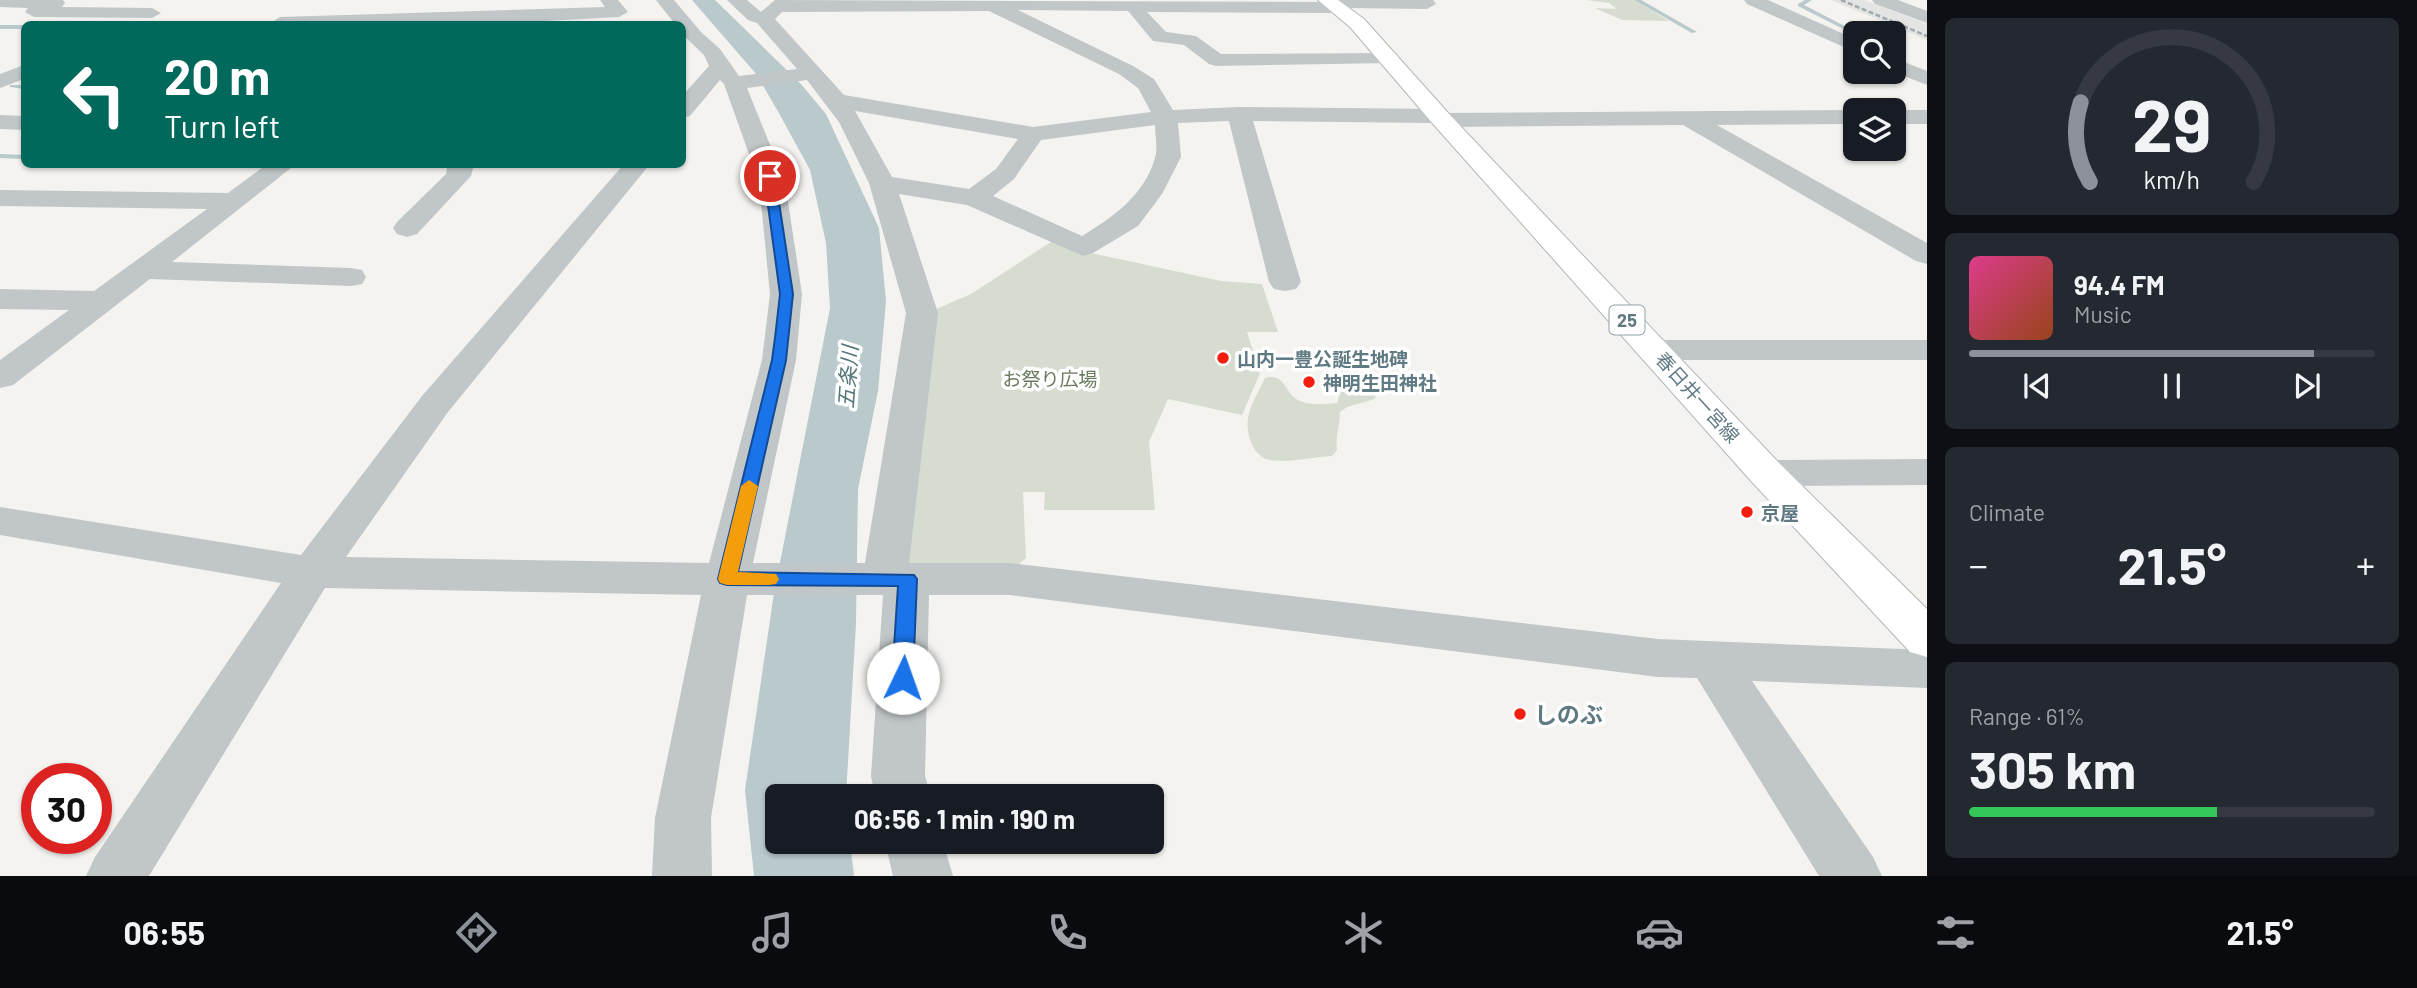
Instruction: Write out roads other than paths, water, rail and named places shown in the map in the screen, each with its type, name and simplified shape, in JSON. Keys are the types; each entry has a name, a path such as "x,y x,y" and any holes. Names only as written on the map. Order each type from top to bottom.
{"main road":[{"name":"春日井一宮線","path":"1332,4 1357,23 1389,57 1440,118 1766,472 1927,639"}],"street":[{"path":"736,0 754,16 776,9 1018,2 1134,6 1427,4 1423,0"},
{"path":"1753,0 1843,41"},
{"path":"1881,0 1921,13"},
{"path":"0,2 56,3 34,12 152,13"},
{"path":"882,183 974,198 1083,247 1128,220 1153,188 1168,157 1166,117 1146,85 1126,70 1078,45 984,3"},
{"path":"134,21 171,4"},
{"path":"284,21 315,4"},
{"path":"480,21 668,4 681,21"},
{"path":"1134,6 1143,20 1160,37 1189,40 1216,60 1389,57"},
{"path":"776,9 812,73 837,101 882,183 922,313 896,579 900,784"},
{"path":"682,876 683,818 727,579 779,360 786,294 772,182 723,70 713,53 686,27"},
{"path":"0,82 20,60"},
{"path":"694,61 723,70 812,73"},
{"path":"1906,69 1927,79"},
{"path":"686,107 723,70"},
{"path":"837,101 1032,134 1166,117 1240,114 1440,118 1843,117"},
{"path":"1240,114 1285,282"},
{"path":"1906,117 1927,117"},
{"path":"1689,118 1927,255"},
{"path":"0,122 21,123"},
{"path":"974,198 1005,174 1032,134"},
{"path":"0,377 278,168"},
{"path":"407,228 458,176 460,168"},
{"path":"116,876 312,572 435,404 635,168"},
{"path":"0,198 232,201"},
{"path":"140,271 351,277"},
{"path":"0,299 99,301"},
{"path":"1655,350 1927,350"},
{"path":"1766,472 1927,472"},
{"path":"0,521 312,572 727,579 1010,579 1658,658 1927,669"},
{"path":"1711,660 1852,876"},
{"path":"917,854 923,876"}],"water":[{"name":"五条川","path":"692,0 715,0 800,83 826,114 879,228 886,301 878,391 858,489 856,623 847,784 765,784 765,854 851,854 854,876 754,876 745,790 774,593 830,308 826,243 810,170 757,75"}],"waterway":[{"path":"1637,0 1694,32"},
{"path":"1809,0 1800,5 1843,27"},
{"path":"0,27 21,27"},
{"path":"12,86 21,87"},
{"path":"0,156 21,157"}],"railway":[{"path":"1841,0 1927,36"}],"place":[{"name":"山内一豊公誕生地碑","path":"1223,358"},
{"name":"神明生田神社","path":"1309,382"},
{"name":"京屋","path":"1747,512"},
{"name":"しのぶ","path":"1520,714"}],"park label":[{"name":"お祭り広場","path":"1050,378"}]}
